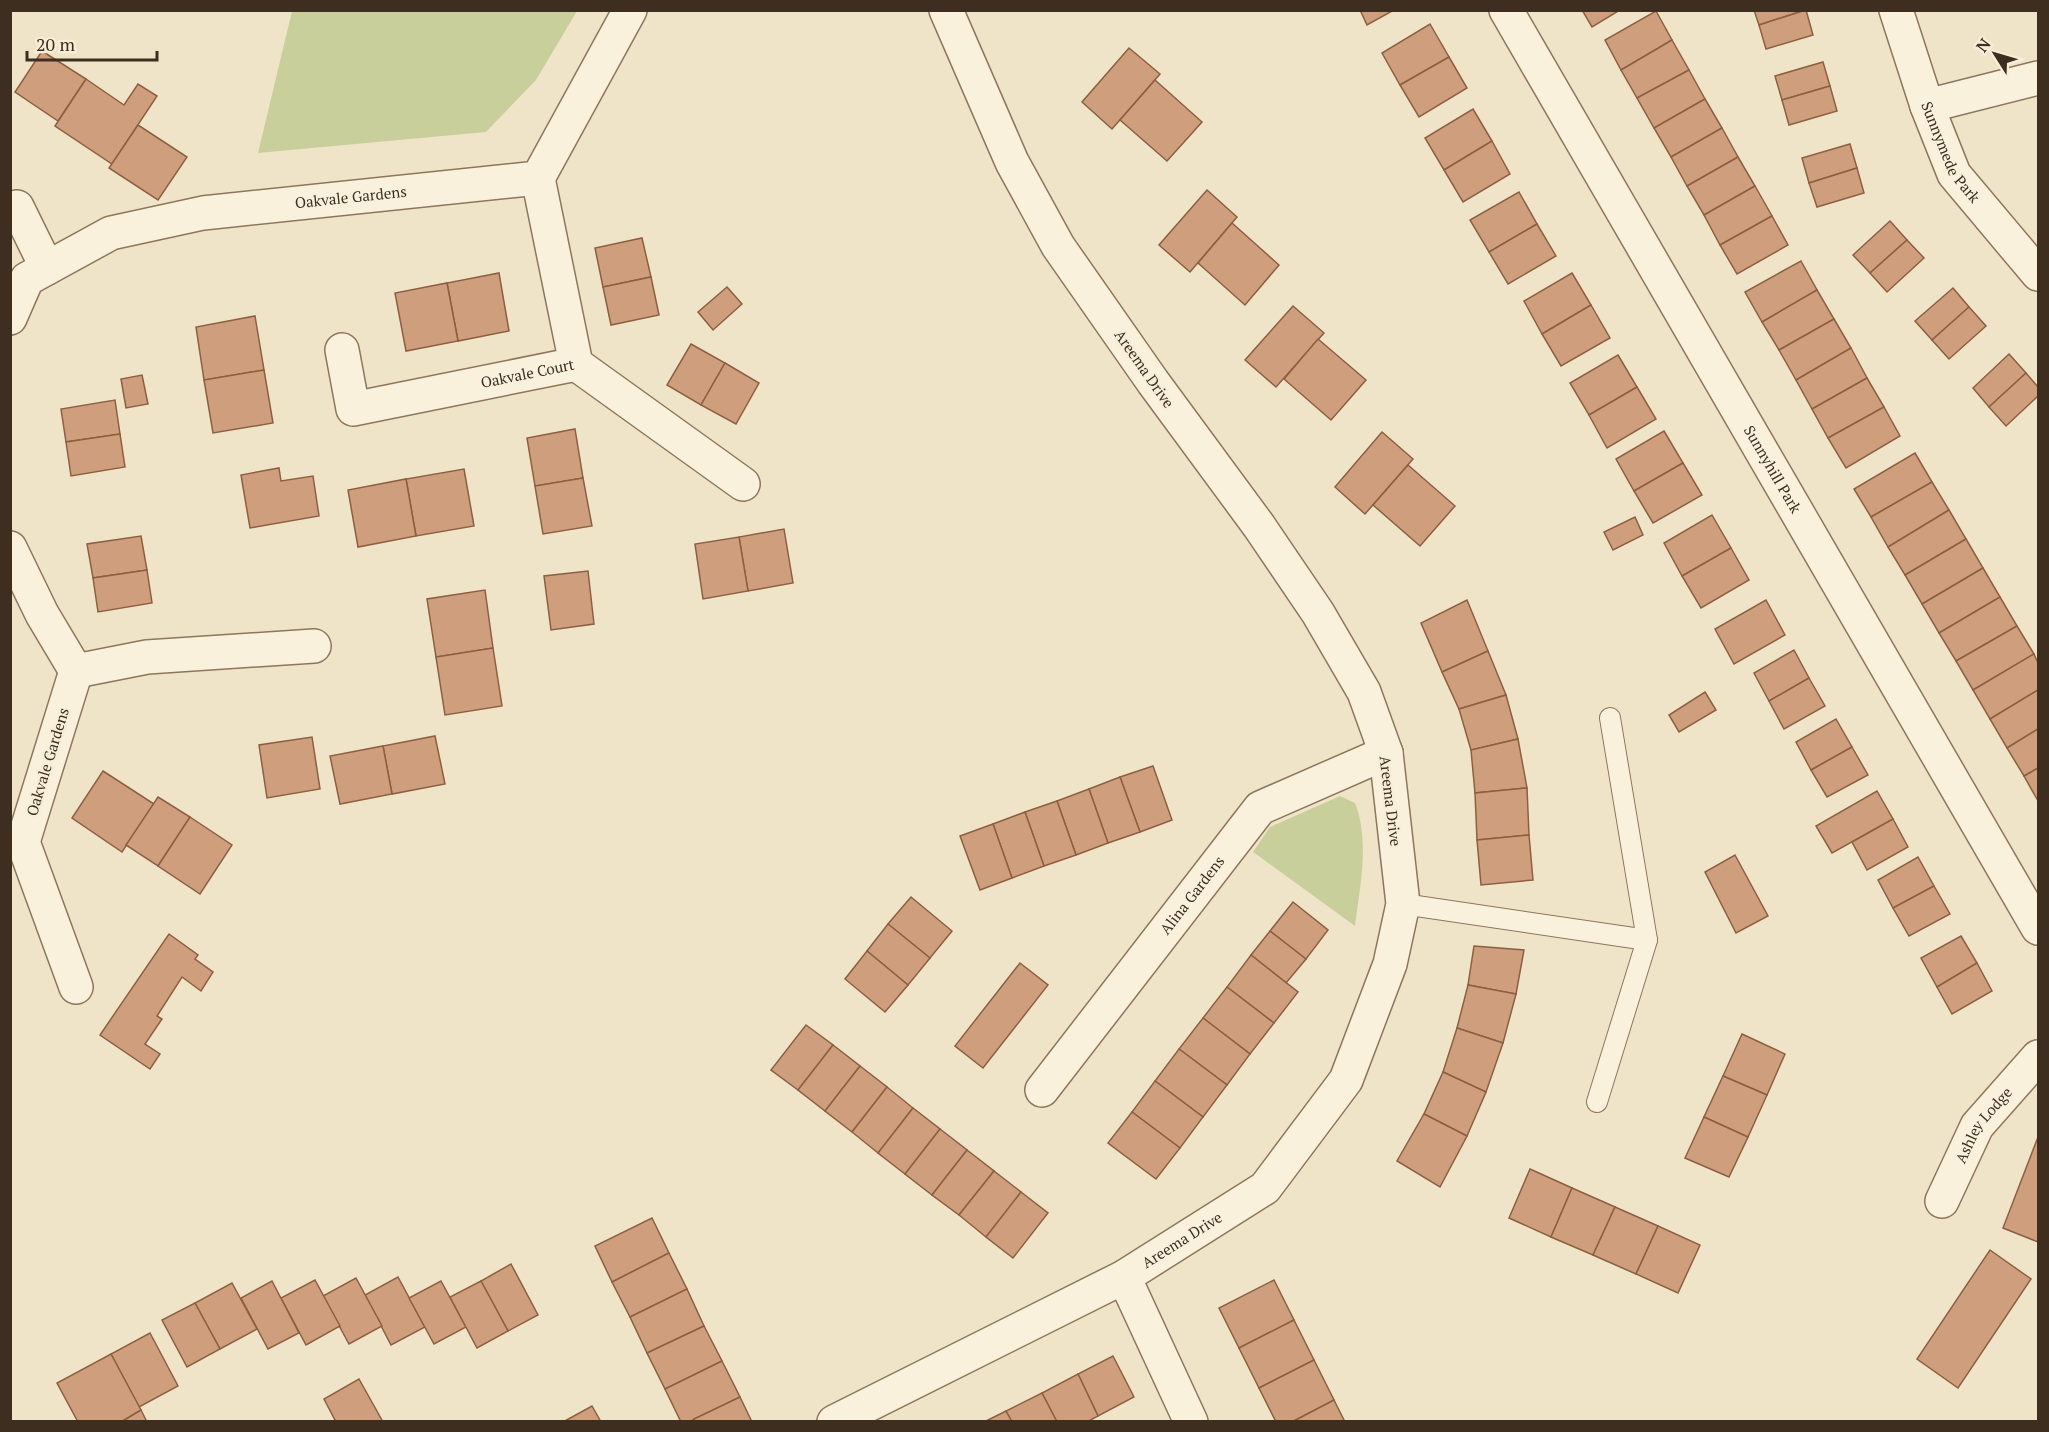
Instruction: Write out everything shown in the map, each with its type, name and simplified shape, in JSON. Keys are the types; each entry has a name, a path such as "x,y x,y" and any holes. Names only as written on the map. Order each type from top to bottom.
{"street":[{"path":"537,178 630,10"},
{"name":"Areema Drive","path":"834,1422 1124,1276 1265,1188 1346,1080 1390,964 1403,904 1386,753 1364,692 1318,613 1259,526 1153,382 1058,246 1012,162 976,85 946,10"},
{"name":"Sunnyhill Park","path":"1506,10 2038,928"},
{"name":"Sunnymede Park","path":"1896,10 1927,106 1954,174 2038,274"},
{"path":"1927,106 2038,78"},
{"name":"Oakvale Gardens","path":"10,318 27,279 111,233 203,213 537,178"},
{"name":"Oakvale Court","path":"342,350 353,410 576,364 537,178"},
{"path":"17,207 47,268"},
{"path":"576,364 742,484"},
{"path":"10,548 42,614 76,671 147,657 314,646"},
{"name":"Oakvale Gardens","path":"76,671 23,842 76,987"},
{"name":"Alina Gardens","path":"1042,1090 1260,808 1386,753"},
{"name":"Ashley Lodge","path":"1942,1201 1977,1126 2038,1057"},
{"path":"1124,1276 1191,1422"}],"lane":[{"path":"1597,1102 1647,940 1610,718"},
{"path":"1403,904 1647,940"}],"green space":[{"path":"292,10 577,11 536,80 486,132 258,153"},
{"path":"1340,796 1355,803 1362,833 1361,879 1355,926 1253,852 1270,827"}],"building":[{"path":"1360,10 1394,10 1367,25"},
{"path":"1582,10 1620,10 1592,27"},
{"path":"1754,10 1805,10 1759,25"},
{"path":"1806,10 1813,35 1766,49 1759,25"},
{"path":"1656,11 1672,40 1621,70 1605,40"},
{"path":"1430,24 1449,57 1400,85 1382,53"},
{"path":"1672,40 1689,70 1637,98 1621,70"},
{"path":"1129,48 1160,74 1112,129 1082,102"},
{"path":"42,51 86,79 58,121 15,92"},
{"path":"1449,57 1467,88 1419,117 1400,85"},
{"path":"1823,62 1830,86 1782,100 1775,76"},
{"path":"1689,70 1705,99 1654,128 1637,98"},
{"path":"86,79 124,105 138,84 157,96 112,164 55,126"},
{"path":"1155,80 1202,122 1167,161 1120,120"},
{"path":"1830,86 1837,111 1789,125 1782,100"},
{"path":"1705,99 1722,128 1671,157 1654,128"},
{"path":"1473,109 1492,141 1444,170 1425,138"},
{"path":"138,125 187,157 158,200 109,168"},
{"path":"1722,128 1738,157 1687,186 1671,157"},
{"path":"1492,141 1510,174 1463,202 1444,170"},
{"path":"1850,144 1857,168 1809,183 1802,158"},
{"path":"1738,157 1755,186 1704,215 1687,186"},
{"path":"1857,168 1864,193 1817,207 1809,183"},
{"path":"1755,186 1772,216 1720,245 1704,215"},
{"path":"1207,190 1237,217 1190,272 1159,245"},
{"path":"1519,192 1537,224 1489,252 1470,220"},
{"path":"1772,216 1788,245 1737,274 1720,245"},
{"path":"1890,221 1907,240 1870,273 1853,255"},
{"path":"1232,223 1279,265 1245,305 1198,263"},
{"path":"1537,224 1556,256 1508,284 1489,252"},
{"path":"642,238 651,277 603,287 595,248"},
{"path":"1907,240 1924,258 1887,292 1870,273"},
{"path":"1801,261 1817,290 1762,322 1745,292"},
{"path":"499,273 509,331 458,341 447,283"},
{"path":"1572,273 1591,305 1542,334 1524,301"},
{"path":"651,277 659,315 611,325 603,287"},
{"path":"447,283 458,341 406,351 395,293"},
{"path":"727,287 742,304 713,330 698,312"},
{"path":"1953,288 1969,307 1932,340 1915,321"},
{"path":"1817,290 1834,319 1779,350 1762,322"},
{"path":"1591,305 1610,338 1561,366 1542,334"},
{"path":"1293,306 1324,333 1276,387 1245,360"},
{"path":"1969,307 1986,326 1949,359 1932,340"},
{"path":"255,316 264,370 204,380 196,327"},
{"path":"1834,319 1851,348 1796,380 1779,350"},
{"path":"1318,339 1366,380 1331,420 1284,379"},
{"path":"691,344 725,363 701,405 667,385"},
{"path":"1851,348 1867,378 1812,409 1796,380"},
{"path":"2009,354 2026,373 1989,407 1973,388"},
{"path":"1618,355 1637,387 1589,415 1570,383"},
{"path":"725,363 759,383 736,424 701,405"},
{"path":"264,370 273,423 213,433 204,380"},
{"path":"2026,373 2038,387 2038,396 2006,426 1989,407"},
{"path":"142,375 148,404 126,408 121,379"},
{"path":"1867,378 1884,407 1828,438 1812,409"},
{"path":"1637,387 1656,419 1607,448 1589,415"},
{"path":"115,400 120,434 66,442 61,409"},
{"path":"1884,407 1900,436 1846,468 1828,438"},
{"path":"575,429 583,478 535,486 527,438"},
{"path":"1664,431 1683,463 1634,491 1616,459"},
{"path":"1382,432 1413,459 1365,514 1335,487"},
{"path":"120,434 125,467 71,476 66,442"},
{"path":"1915,453 1932,482 1871,517 1854,489"},
{"path":"1683,463 1702,495 1653,523 1634,491"},
{"path":"1408,465 1455,506 1420,546 1373,505"},
{"path":"279,468 281,481 313,476 319,516 250,528 241,475"},
{"path":"464,469 474,526 416,536 406,479"},
{"path":"583,478 592,526 543,534 535,486"},
{"path":"406,479 416,536 358,547 348,490"},
{"path":"1932,482 1949,510 1888,547 1871,517"},
{"path":"1949,510 1966,539 1905,575 1888,547"},
{"path":"1712,515 1731,548 1682,576 1664,543"},
{"path":"1635,517 1643,535 1613,550 1604,532"},
{"path":"784,529 793,583 748,591 739,537"},
{"path":"141,536 147,570 93,578 87,544"},
{"path":"739,537 748,591 703,599 695,544"},
{"path":"1966,539 1983,568 1922,604 1905,575"},
{"path":"1731,548 1749,580 1701,608 1682,576"},
{"path":"1983,568 2000,597 1939,633 1922,604"},
{"path":"147,570 152,603 98,612 93,578"},
{"path":"588,571 594,624 551,630 544,576"},
{"path":"485,590 493,648 436,657 427,599"},
{"path":"2000,597 2017,626 1956,661 1939,633"},
{"path":"1467,600 1488,651 1442,672 1421,623"},
{"path":"1766,600 1785,635 1734,664 1715,629"},
{"path":"2017,626 2034,654 1973,690 1956,661"},
{"path":"493,648 502,706 445,715 436,657"},
{"path":"1794,650 1809,678 1769,701 1754,673"},
{"path":"1488,651 1506,695 1459,709 1442,672"},
{"path":"2034,654 2038,663 2038,690 1990,719 1973,690"},
{"path":"1809,678 1825,706 1784,729 1769,701"},
{"path":"2038,690 2038,729 2007,748 1990,719"},
{"path":"1705,692 1716,710 1679,732 1669,715"},
{"path":"1506,695 1518,739 1471,750 1459,709"},
{"path":"1836,719 1852,747 1811,770 1796,742"},
{"path":"2038,729 2038,768 2024,776 2007,748"},
{"path":"435,736 445,784 392,794 383,746"},
{"path":"312,737 320,789 267,798 259,745"},
{"path":"1518,739 1527,788 1475,793 1471,750"},
{"path":"383,746 392,794 340,804 330,756"},
{"path":"1852,747 1868,775 1827,797 1811,770"},
{"path":"1153,766 1172,820 1140,832 1120,777"},
{"path":"2038,768 2038,801 2024,776"},
{"path":"103,771 154,804 122,852 72,818"},
{"path":"1120,777 1140,832 1108,843 1089,789"},
{"path":"1527,788 1529,835 1477,840 1475,793"},
{"path":"1089,789 1108,843 1076,855 1057,801"},
{"path":"1877,791 1893,819 1832,853 1816,826"},
{"path":"158,797 190,817 158,866 126,845"},
{"path":"1057,801 1076,855 1044,866 1025,812"},
{"path":"1025,812 1044,866 1012,878 993,824"},
{"path":"190,817 232,845 200,894 158,866"},
{"path":"1893,819 1908,847 1867,870 1852,842"},
{"path":"993,824 1012,878 980,890 960,836"},
{"path":"1529,835 1533,880 1481,885 1477,840"},
{"path":"1735,855 1768,916 1736,933 1705,872"},
{"path":"1918,857 1934,886 1893,908 1878,880"},
{"path":"1934,886 1950,914 1909,936 1893,908"},
{"path":"911,897 952,931 930,958 888,924"},
{"path":"1293,902 1328,930 1306,959 1270,931"},
{"path":"888,924 930,958 908,985 867,951"},
{"path":"1270,931 1306,959 1286,983 1251,955"},
{"path":"169,934 198,955 195,959 213,972 201,991 182,977 157,1016 162,1019 145,1044 160,1054 150,1069 100,1035"},
{"path":"1961,936 1977,963 1937,987 1921,958"},
{"path":"1474,946 1524,950 1516,994 1468,985"},
{"path":"867,951 908,985 885,1012 845,979"},
{"path":"1251,955 1298,992 1274,1023 1227,987"},
{"path":"1020,963 1048,985 983,1068 955,1046"},
{"path":"1977,963 1992,991 1952,1014 1937,987"},
{"path":"1468,985 1516,994 1503,1043 1457,1028"},
{"path":"1227,987 1274,1023 1250,1054 1203,1018"},
{"path":"1203,1018 1250,1054 1227,1085 1179,1049"},
{"path":"806,1025 833,1045 798,1090 771,1070"},
{"path":"1457,1028 1503,1043 1486,1092 1443,1072"},
{"path":"1742,1034 1785,1054 1767,1095 1723,1076"},
{"path":"833,1045 860,1066 825,1111 798,1090"},
{"path":"1179,1049 1227,1085 1203,1117 1155,1081"},
{"path":"860,1066 887,1087 852,1132 825,1111"},
{"path":"1443,1072 1486,1092 1467,1136 1424,1114"},
{"path":"1723,1076 1767,1095 1748,1137 1704,1117"},
{"path":"1155,1081 1203,1117 1180,1148 1132,1112"},
{"path":"887,1087 913,1108 878,1153 852,1132"},
{"path":"913,1108 940,1129 905,1174 878,1153"},
{"path":"1132,1112 1180,1148 1156,1179 1108,1143"},
{"path":"1424,1114 1467,1136 1440,1187 1397,1161"},
{"path":"1704,1117 1748,1137 1729,1177 1685,1158"},
{"path":"940,1129 967,1150 932,1195 905,1174"},
{"path":"2038,1137 2038,1242 2003,1228"},
{"path":"967,1150 994,1171 959,1215 932,1195"},
{"path":"1530,1169 1572,1188 1551,1237 1509,1218"},
{"path":"994,1171 1021,1192 986,1237 959,1215"},
{"path":"1572,1188 1615,1207 1593,1255 1551,1237"},
{"path":"1021,1192 1048,1213 1013,1258 986,1237"},
{"path":"1615,1207 1658,1226 1636,1274 1593,1255"},
{"path":"652,1218 669,1253 612,1282 595,1246"},
{"path":"1658,1226 1700,1245 1678,1293 1636,1274"},
{"path":"1990,1250 2031,1279 1958,1388 1917,1359"},
{"path":"669,1253 687,1289 630,1317 612,1282"},
{"path":"511,1264 538,1315 508,1331 481,1281"},
{"path":"398,1277 425,1327 391,1345 365,1295"},
{"path":"356,1278 382,1326 349,1344 323,1296"},
{"path":"315,1280 340,1326 306,1345 281,1298"},
{"path":"1274,1280 1294,1320 1239,1348 1219,1308"},
{"path":"272,1281 299,1333 268,1349 241,1298"},
{"path":"441,1281 466,1327 434,1344 409,1298"},
{"path":"481,1281 508,1331 477,1348 450,1297"},
{"path":"232,1283 257,1329 220,1349 195,1303"},
{"path":"687,1289 704,1326 647,1353 630,1317"},
{"path":"195,1303 220,1349 187,1367 162,1320"},
{"path":"1294,1320 1314,1360 1259,1388 1239,1348"},
{"path":"704,1326 722,1361 665,1389 647,1353"},
{"path":"150,1333 178,1386 139,1407 111,1354"},
{"path":"111,1354 141,1410 121,1422 78,1422 57,1383"},
{"path":"1113,1356 1134,1397 1098,1416 1078,1374"},
{"path":"1314,1360 1334,1400 1292,1422 1276,1422 1259,1388"},
{"path":"722,1361 740,1397 689,1422 681,1422 665,1389"},
{"path":"1078,1374 1098,1416 1087,1422 1057,1422 1042,1393"},
{"path":"359,1379 383,1422 336,1422 324,1399"},
{"path":"1042,1393 1057,1422 1012,1422 1006,1411"},
{"path":"740,1397 752,1422 695,1422 694,1419"},
{"path":"1334,1400 1345,1422 1292,1422"},
{"path":"592,1406 601,1422 563,1422"},
{"path":"141,1410 147,1422 121,1422"},
{"path":"1006,1411 1012,1422 984,1422"}]}
